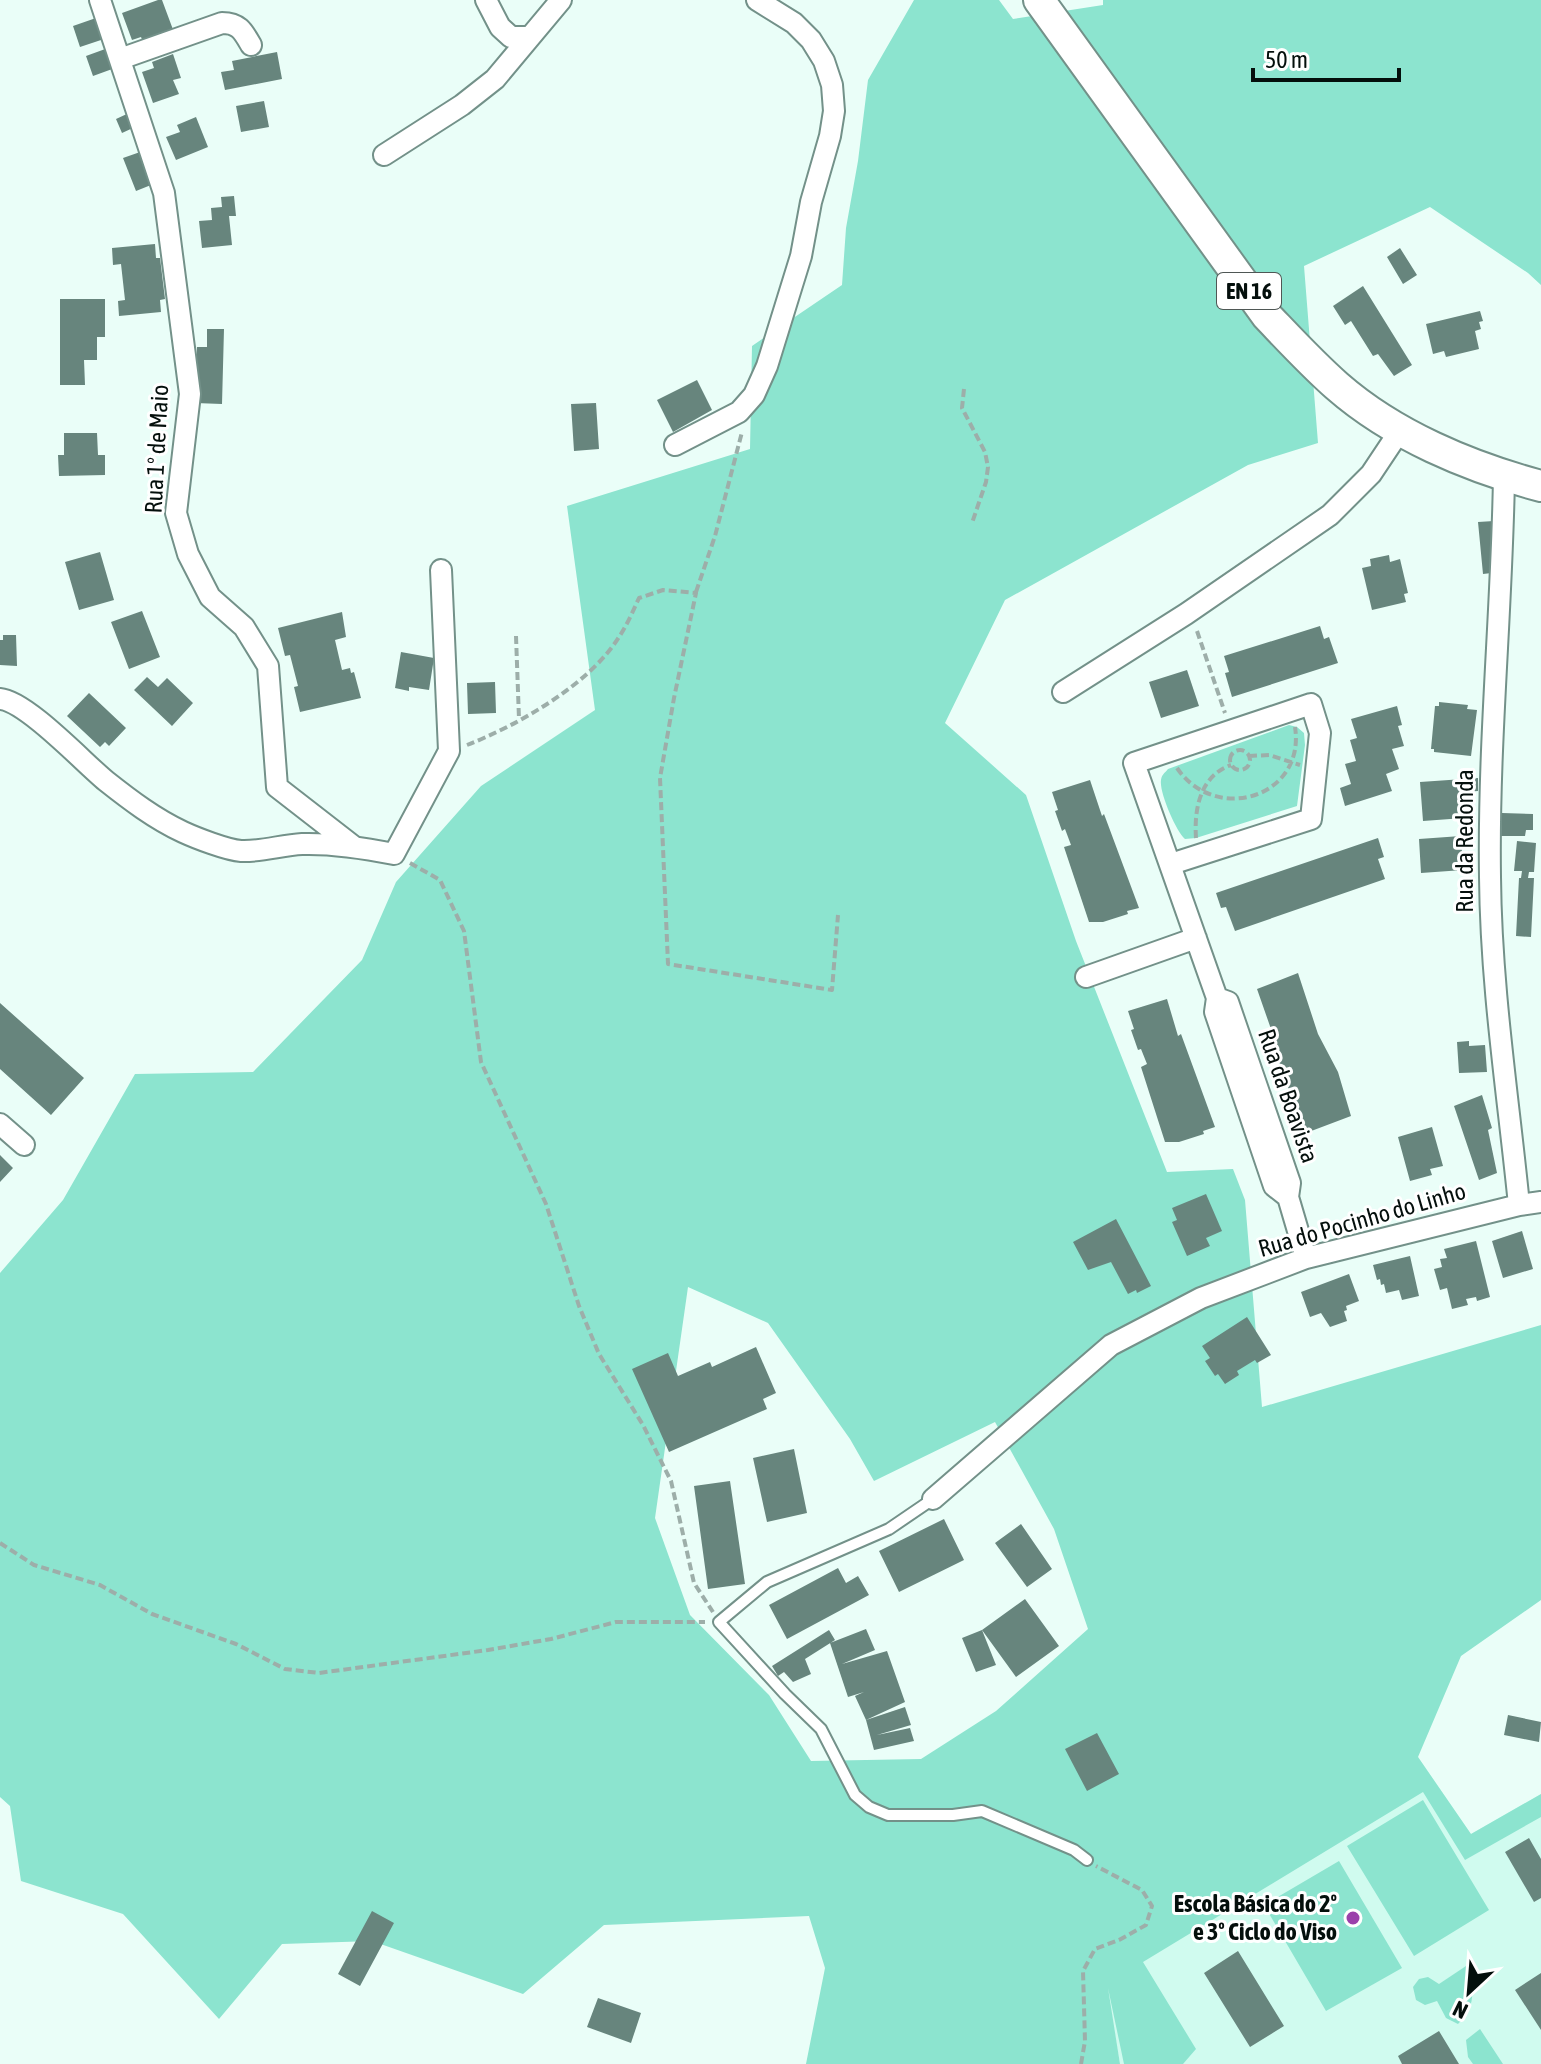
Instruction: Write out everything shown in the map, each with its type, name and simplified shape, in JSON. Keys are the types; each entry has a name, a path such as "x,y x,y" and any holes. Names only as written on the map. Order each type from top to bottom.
{"main road":[{"name":"EN 16","path":"1039,0 1267,316 1339,388 1401,429 1458,459 1541,486"}],"street":[{"name":"Rua 1° de Maio","path":"100,0 164,193 190,394 176,513 188,554 210,597 244,627 268,666 277,787 353,846"},
{"path":"486,0 500,27 511,37 529,37"},
{"path":"384,155 462,105 495,79 561,0"},
{"path":"675,445 739,412 754,395 767,366 801,256 834,111 832,85 824,61 811,40 780,12 757,0"},
{"path":"120,59 222,23 233,23 242,28 251,45"},
{"path":"1063,692 1190,612 1330,515 1371,474 1401,429"},
{"name":"Rua da Redonda","path":"1504,476 1503,582 1490,768 1490,880 1494,989 1519,1205"},
{"path":"0,699 8,700 39,719 107,782 184,833 240,851 304,844 353,846 394,854 449,751 441,570"},
{"path":"1171,864 1311,819 1320,733 1311,704 1231,731"},
{"name":"Rua da Boavista","path":"1231,731 1134,763 1217,998 1215,1012 1274,1186 1288,1197 1306,1258"},
{"path":"1086,977 1196,938"},
{"path":"0,1124 24,1145"},
{"name":"Rua do Pocinho do Linho","path":"933,1499 1111,1345 1201,1298 1306,1258 1541,1202"}],"lane":[{"path":"933,1499 889,1529 767,1582 719,1622 821,1729 855,1795 869,1807 888,1815 953,1815 982,1811 1074,1850 1087,1860"}],"path":[{"path":"964,389 962,408 982,444 988,467 972,523"},
{"path":"754,395 696,593 660,778 668,964 832,990 838,915"},
{"path":"449,751 491,735 583,678 618,639 639,598 663,590 696,593"},
{"path":"1190,612 1231,731"},
{"path":"516,636 519,719"},
{"path":"1176,766 1202,792 1232,799 1250,797 1279,781 1294,751 1295,727"},
{"path":"1249,756 1248,766 1242,770 1231,765 1230,758 1235,751 1242,750 1249,756 1269,755 1302,766"},
{"path":"1196,838 1195,812 1202,792 1212,776 1221,768 1231,765"},
{"path":"394,854 440,880 464,931 481,1062 546,1204 579,1306 599,1354 643,1425 671,1481 694,1583 719,1622"},
{"path":"0,1543 34,1565 100,1585 152,1614 236,1644 285,1669 319,1673 488,1650 551,1639 616,1622 719,1622"},
{"path":"1081,2064 1085,2041 1083,1971 1095,1949 1146,1925 1152,1906 1142,1890 1087,1860"}],"shaded area":[{"name":"Escola Básica do 2º e 3º Ciclo do Viso","path":"1418,1757 1471,1834 1541,1794 1541,2064 1120,2064 1102,1958"}],"green space":[{"path":"914,0 999,0 1013,19 1103,5 1103,0 1541,0 1541,285 1430,207 1304,266 1318,443 1248,465 1005,600 945,723 1026,795 1076,941 1167,1172 1233,1169 1245,1200 1262,1407 1541,1325 1541,1600 1461,1656 1418,1757 1471,1834 1541,1794 1541,1817 1465,1860 1423,1792 1143,1962 1196,2049 1183,2064 1124,2064 1108,1988 1120,2064 806,2064 825,1968 809,1916 604,1925 523,1994 372,1941 282,1944 219,2019 123,1914 21,1881 10,1806 0,1797 0,1273 63,1200 135,1074 253,1072 362,960 396,882 481,786 595,710 567,506 750,449 752,346 842,285 846,228 868,80","holes":["688,1287 768,1323 850,1439 874,1481 995,1422 1054,1529 1088,1629 996,1711 921,1759 811,1761 769,1695 690,1615 655,1518"]},
{"path":"1289,725 1304,733 1297,806 1185,839 1173,820 1163,793 1163,774 1168,769"},
{"path":"1423,1800 1489,1910 1414,1956 1347,1846"},
{"path":"1339,1861 1402,1968 1326,2011 1264,1905"},
{"path":"1466,1966 1472,1997 1468,2011 1458,2024 1446,2018 1437,2001 1425,2005 1416,2000 1413,1987 1419,1979 1428,1977 1439,1984"},
{"path":"1480,2029 1503,2064 1473,2064 1468,2057 1466,2040"}],"building":[{"path":"162,0 175,35 145,47 141,37 132,40 122,13"},
{"path":"96,18 104,39 80,47 73,26"},
{"path":"108,48 115,68 93,76 86,56"},
{"path":"277,52 282,79 225,90 221,72 234,70 232,61"},
{"path":"173,54 181,78 173,80 179,94 153,103 142,72 154,68 152,62"},
{"path":"264,101 269,127 241,132 236,106"},
{"path":"129,113 135,127 122,133 116,119"},
{"path":"196,117 208,147 176,160 166,137 180,132 177,125"},
{"path":"143,151 156,183 136,191 123,158"},
{"path":"234,196 236,216 229,216 232,245 202,248 199,221 212,220 211,208 222,207 221,197"},
{"path":"155,244 156,258 160,258 165,299 160,300 161,312 119,316 118,301 125,300 121,264 113,265 112,248"},
{"path":"1400,248 1417,275 1403,284 1387,257"},
{"path":"1363,286 1412,365 1394,376 1378,354 1373,356 1351,321 1345,325 1333,306"},
{"path":"60,299 105,299 105,337 97,337 97,360 84,360 85,385 60,385"},
{"path":"1480,311 1483,321 1479,322 1481,329 1475,331 1479,349 1446,357 1444,351 1433,354 1426,324"},
{"path":"207,329 224,329 222,404 195,403 197,347 207,347"},
{"path":"697,380 712,410 673,432 657,400"},
{"path":"596,403 599,449 574,451 571,404"},
{"path":"64,433 97,433 98,455 105,455 105,475 59,476 58,455 64,455"},
{"path":"1494,521 1500,572 1483,574 1478,522"},
{"path":"100,552 114,600 79,610 65,562"},
{"path":"1389,555 1390,562 1400,559 1408,593 1404,594 1406,602 1372,610 1362,568 1371,566 1370,559"},
{"path":"142,611 160,657 129,669 111,622"},
{"path":"342,612 346,637 335,640 342,670 350,668 351,673 354,672 361,698 300,712 294,687 298,686 290,655 285,656 278,628"},
{"path":"1320,626 1324,639 1329,637 1338,663 1232,697 1224,656"},
{"path":"3,635 16,635 17,666 0,665 0,640 3,640"},
{"path":"401,652 434,658 429,690 395,688"},
{"path":"1187,670 1199,706 1161,718 1149,682"},
{"path":"147,677 158,687 167,678 193,703 172,726 134,690"},
{"path":"495,682 496,713 468,714 467,683"},
{"path":"89,693 126,728 109,746 105,742 100,747 67,716"},
{"path":"1439,702 1468,705 1467,709 1477,710 1471,756 1434,752 1431,749 1435,706 1439,706"},
{"path":"1397,706 1402,725 1398,726 1404,746 1392,749 1399,769 1386,774 1392,791 1345,806 1340,788 1351,784 1345,764 1356,761 1350,740 1357,738 1351,719"},
{"path":"1478,778 1478,791 1462,792 1464,818 1423,821 1420,782"},
{"path":"1090,780 1139,908 1103,922 1089,922 1064,847 1071,845 1065,829 1062,831 1052,792"},
{"path":"1502,813 1533,814 1533,830 1526,830 1525,836 1501,836"},
{"path":"1461,836 1463,870 1421,873 1419,839"},
{"path":"1378,838 1384,857 1378,859 1385,879 1235,931 1226,907 1221,908 1216,893"},
{"path":"1517,841 1536,843 1534,872 1529,872 1528,878 1534,878 1531,937 1516,936 1522,871 1514,871"},
{"path":"1298,973 1318,1034 1338,1072 1351,1116 1306,1133 1268,1030 1271,1029 1257,989"},
{"path":"1167,999 1178,1036 1181,1034 1215,1127 1179,1142 1165,1142 1141,1067 1147,1064 1141,1049 1138,1050 1128,1011"},
{"path":"0,1003 84,1078 51,1115 0,1069"},
{"path":"1469,1041 1469,1046 1485,1045 1487,1072 1459,1073 1457,1042"},
{"path":"1482,1095 1492,1128 1488,1130 1497,1173 1479,1180 1454,1106"},
{"path":"1432,1127 1443,1166 1430,1169 1432,1175 1410,1181 1398,1137"},
{"path":"0,1155 13,1168 0,1182"},
{"path":"1206,1194 1222,1231 1206,1238 1210,1246 1187,1256 1172,1222 1177,1220 1172,1208"},
{"path":"1116,1219 1151,1286 1137,1293 1136,1290 1128,1294 1111,1262 1088,1270 1073,1242"},
{"path":"1522,1231 1533,1269 1503,1278 1492,1241"},
{"path":"1476,1241 1490,1297 1477,1301 1476,1297 1466,1299 1468,1305 1452,1309 1447,1288 1440,1290 1434,1269 1442,1267 1440,1259 1447,1258 1444,1249"},
{"path":"1410,1256 1419,1296 1402,1300 1399,1290 1386,1293 1384,1284 1377,1280 1373,1265"},
{"path":"1349,1274 1359,1301 1346,1306 1347,1321 1330,1327 1321,1313 1310,1317 1301,1292"},
{"path":"1247,1317 1271,1355 1237,1371 1239,1375 1225,1384 1205,1361 1210,1358 1202,1346"},
{"path":"756,1347 776,1393 763,1399 767,1409 669,1452 632,1369 668,1353 678,1376 710,1362 712,1367"},
{"path":"794,1449 807,1513 767,1522 753,1458"},
{"path":"730,1481 745,1584 708,1589 694,1486"},
{"path":"944,1519 964,1560 899,1592 879,1551"},
{"path":"1021,1524 1052,1569 1027,1587 995,1543"},
{"path":"838,1568 846,1583 858,1576 869,1595 787,1639 769,1605"},
{"path":"1025,1599 1059,1646 1016,1677 982,1630"},
{"path":"866,1629 875,1650 842,1664 887,1651 905,1702 866,1720 855,1696 864,1692 848,1697 830,1643"},
{"path":"829,1630 835,1640 805,1659 811,1674 793,1682 784,1672 778,1676 772,1666"},
{"path":"982,1630 996,1665 976,1672 962,1638"},
{"path":"905,1707 911,1725 877,1735 910,1728 914,1741 874,1750 866,1720"},
{"path":"1508,1715 1541,1722 1539,1742 1504,1735"},
{"path":"1097,1733 1119,1774 1087,1791 1065,1749"},
{"path":"1529,1838 1541,1859 1541,1898 1534,1902 1505,1852"},
{"path":"372,1911 394,1923 360,1986 338,1974"},
{"path":"1238,1951 1284,2026 1250,2047 1204,1973"},
{"path":"1541,1973 1541,2030 1515,1990"},
{"path":"598,1998 641,2013 631,2043 587,2027"},
{"path":"1439,2031 1459,2064 1402,2064 1398,2056"}],"place":[{"name":"Escola Básica do 2º e 3º Ciclo do Viso","path":"1353,1918"}]}
